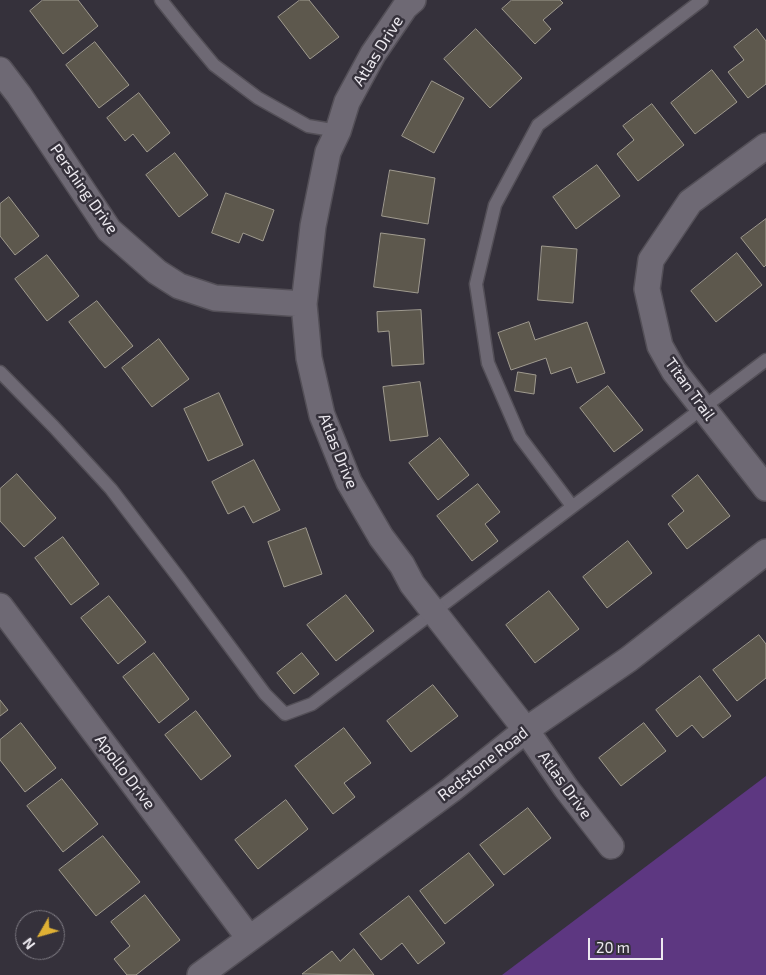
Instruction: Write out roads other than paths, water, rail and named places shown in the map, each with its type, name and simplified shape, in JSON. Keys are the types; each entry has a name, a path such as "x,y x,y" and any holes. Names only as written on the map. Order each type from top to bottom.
{"street":[{"name":"Atlas Drive","path":"405,2 347,102 338,131 328,152 313,226 304,304 310,358 322,415 349,482 381,538 402,565 412,584 526,730 566,788 611,846"},
{"name":"Pershing Drive","path":"0,70 19,95 109,230 157,272 179,286 215,298 304,304"},
{"name":"Titan Trail","path":"766,146 690,202 651,260 648,289 660,346 674,370 766,488"},
{"name":"Redstone Road","path":"200,975 451,790 526,730 629,659 766,552"},
{"name":"Apollo Drive","path":"0,606 249,938"}],"lane":[{"path":"161,0 214,65 258,98 308,126 338,131"},
{"path":"572,506 520,437 488,363 476,284 495,205 538,125 702,0"},
{"path":"0,372 54,426 111,489 265,694 285,714 312,704 766,360"}]}
